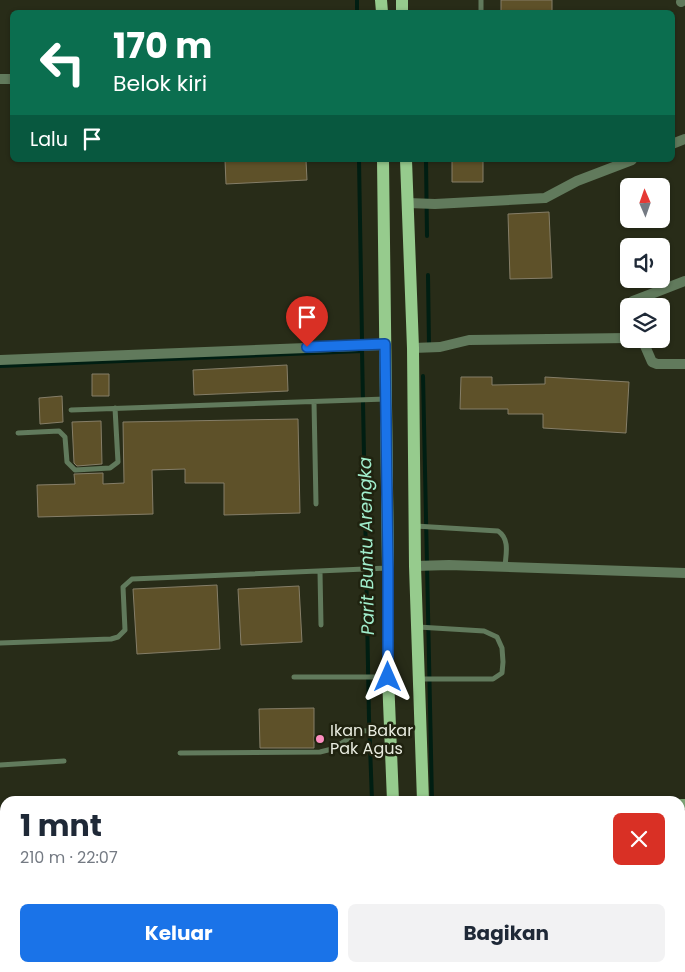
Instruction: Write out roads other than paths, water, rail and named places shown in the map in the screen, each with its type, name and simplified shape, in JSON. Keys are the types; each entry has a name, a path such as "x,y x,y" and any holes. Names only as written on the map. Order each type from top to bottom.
{"main road":[{"path":"383,162 388,677 393,796"},
{"path":"406,162 412,203 419,348 415,526 421,566 423,796"}],"street":[{"path":"412,203 435,204 545,198 577,182 627,162"},
{"path":"638,298 685,281"},
{"path":"419,348 458,344 468,340 620,338"},
{"path":"0,360 385,344"},
{"path":"646,348 652,362 657,364 685,364"},
{"path":"421,566 449,565 685,573"}],"lane":[{"path":"71,410 386,399"},
{"path":"314,402 316,504"},
{"path":"18,433 59,432 65,436 67,462 75,470 110,468 118,462 115,408"},
{"path":"415,526 498,532 504,535 506,540 505,567"},
{"path":"0,643 111,639 118,637 125,630 123,587 132,579 388,568"},
{"path":"320,572 321,625"},
{"path":"421,628 484,631 496,637 502,648 503,662 502,673 493,678 422,679"},
{"path":"294,677 388,677"},
{"path":"180,753 325,752 361,731 391,730"},
{"path":"0,764 64,762"}],"waterway":[{"name":"Parit Buntu Arengka","path":"357,0 357,10"},
{"name":"Parit Buntu Arengka","path":"359,162 362,340"},
{"name":"Parit Buntu Arengka","path":"426,162 427,236"},
{"name":"Parit Buntu Arengka","path":"428,275 429,345"},
{"name":"Parit Buntu Arengka","path":"362,350 372,796"},
{"path":"0,366 362,351"},
{"name":"Parit Buntu Arengka","path":"423,376 432,796"}],"place":[{"name":"Ikan Bakar Pak Agus","path":"320,739"}]}
